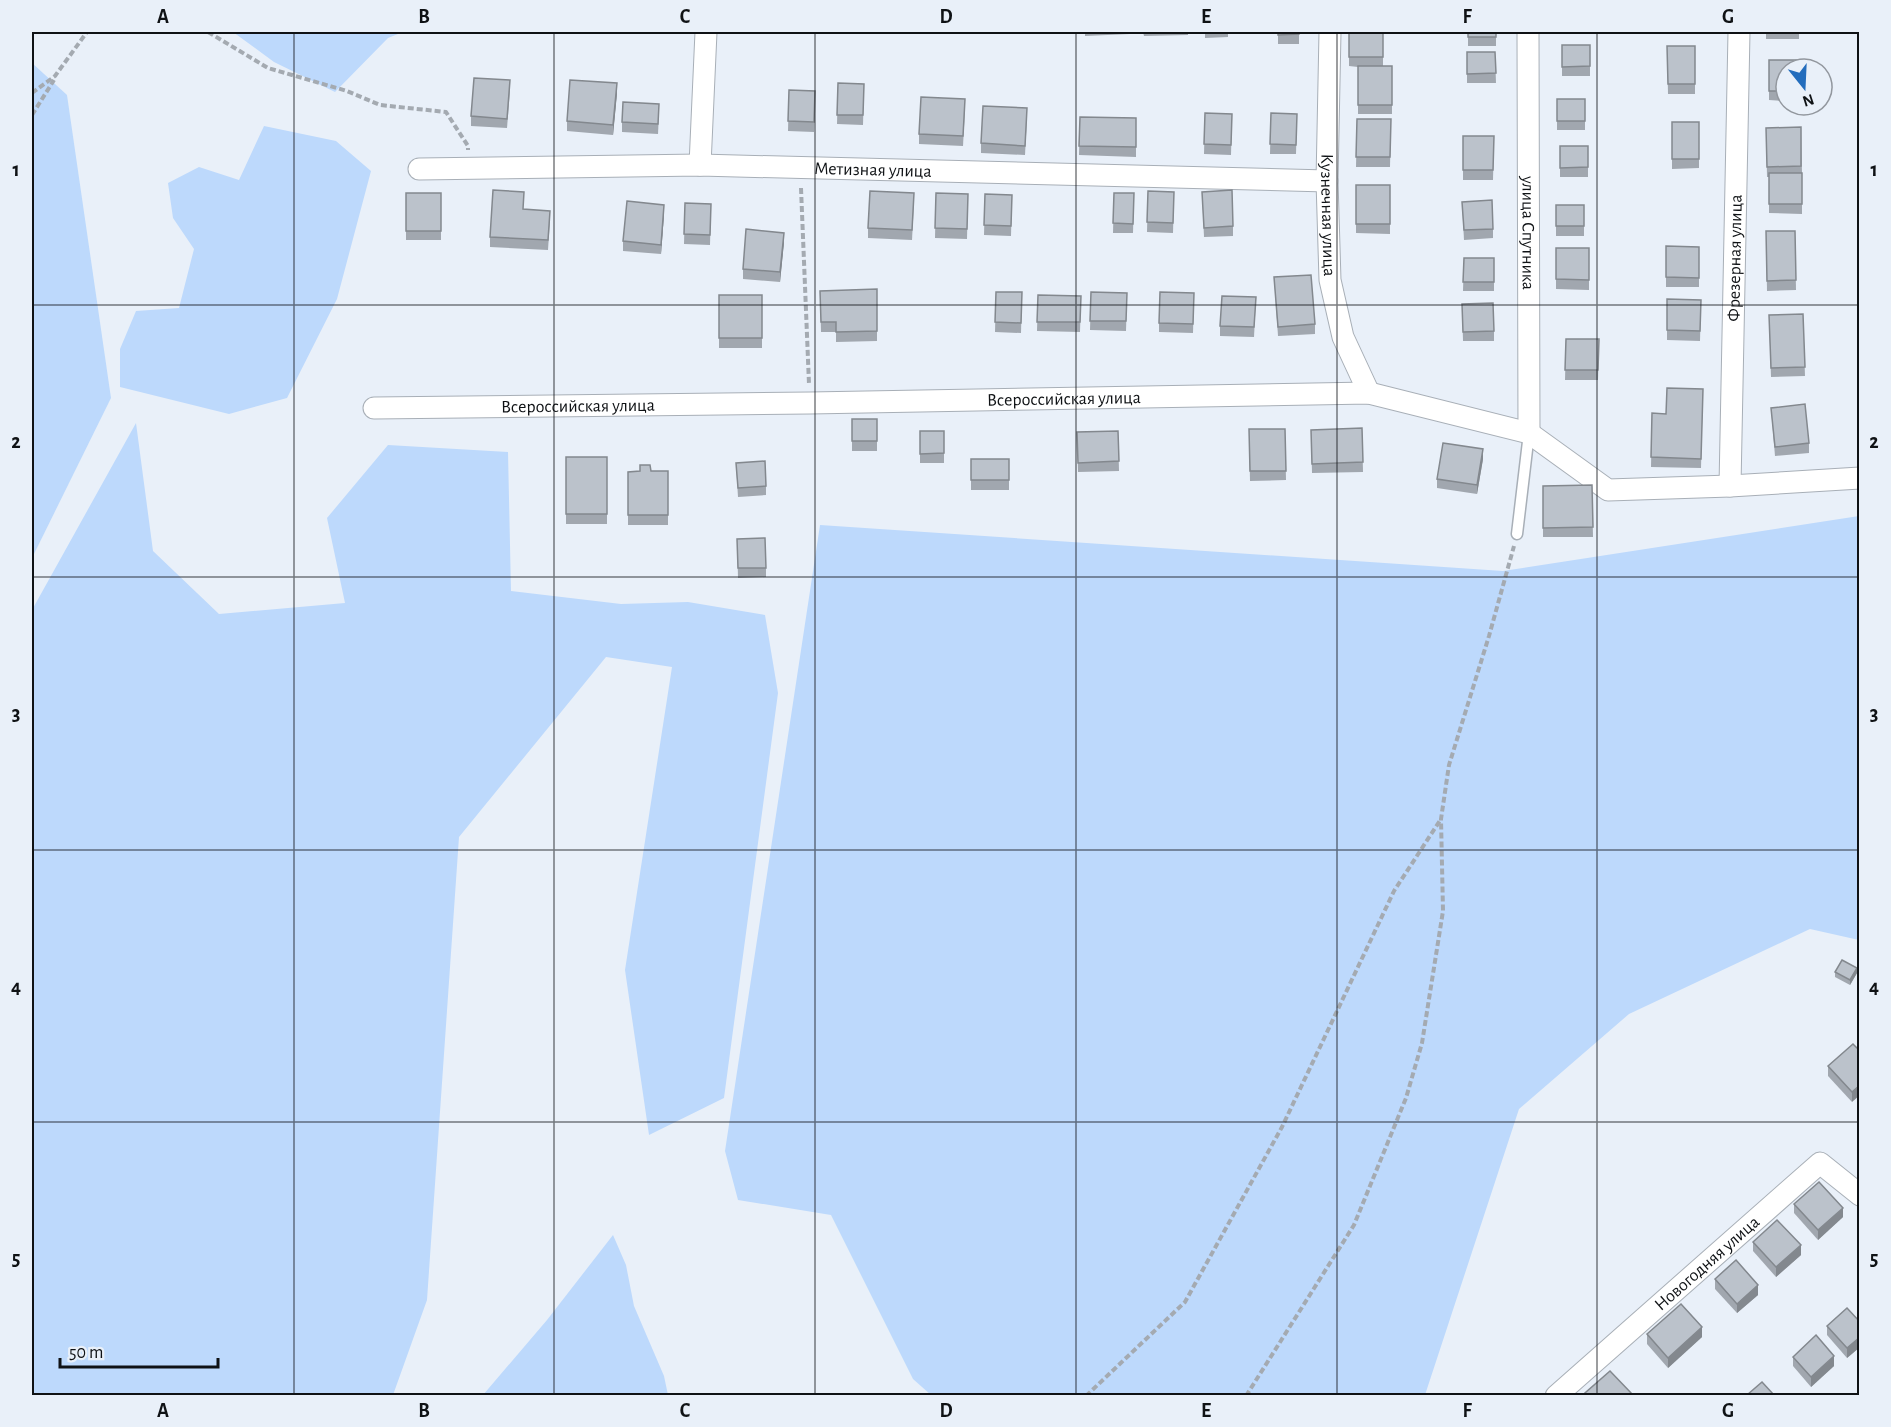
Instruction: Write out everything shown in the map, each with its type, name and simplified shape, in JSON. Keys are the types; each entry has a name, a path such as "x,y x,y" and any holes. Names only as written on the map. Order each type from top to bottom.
{"street":[{"path":"700,165 706,32"},
{"name":"Кузнечная улица","path":"1330,32 1327,181 1330,280 1343,337 1369,393"},
{"name":"улица Спутника","path":"1528,32 1529,433"},
{"name":"Фрезерная улица","path":"1730,486 1739,32"},
{"name":"Метизная улица","path":"419,169 700,165 1327,181"},
{"name":"Всероссийская улица","path":"374,408 1369,393 1529,433 1608,490 1730,486 1860,478"},
{"name":"Новогодняя улица","path":"1556,1395 1820,1163 1860,1195"}],"lane":[{"path":"1517,534 1529,433"}],"path":[{"path":"32,115 87,32"},
{"path":"208,32 268,69 347,91 380,105 446,112 468,146 470,169"},
{"path":"32,93 56,76"},
{"path":"801,168 810,403"},
{"path":"1246,1395 1354,1225 1406,1098 1422,1043 1443,911 1441,819 1449,765 1489,636 1517,534"},
{"path":"1086,1395 1185,1302 1282,1127 1394,891 1441,819"}],"shaded area":[{"path":"233,32 403,32 388,38 335,92 274,62"},
{"path":"32,63 67,95 111,398 32,558"},
{"path":"264,126 336,141 371,171 337,299 287,398 229,414 120,387 120,349 136,311 179,308 194,249 173,218 168,183 199,167 239,180"},
{"path":"136,423 153,551 219,614 345,603 327,518 388,445 508,452 511,591 621,604 688,602 765,615 778,693 724,1098 649,1135 625,970 672,667 606,657 459,837 427,1300 393,1395 32,1395 32,610"},
{"path":"1859,516 1859,940 1810,929 1629,1014 1519,1109 1425,1395 931,1395 913,1379 831,1215 738,1200 725,1151 820,525 1503,571"},
{"path":"613,1235 626,1265 634,1306 664,1376 668,1395 483,1395 547,1320"}],"building":[{"path":"1278,32 1299,32 1299,34 1278,35"},
{"path":"1349,32 1383,32 1383,57 1349,57"},
{"path":"1468,32 1496,32 1496,37 1468,37"},
{"path":"1562,45 1590,45 1590,66 1562,67"},
{"path":"1667,46 1695,46 1695,84 1668,84"},
{"path":"1467,52 1495,52 1496,73 1467,74"},
{"path":"1769,60 1774,60 1774,91 1769,91"},
{"path":"1358,66 1392,66 1392,105 1358,105"},
{"path":"474,78 510,80 507,119 471,116"},
{"path":"570,80 617,83 613,125 567,121"},
{"path":"838,83 864,84 863,115 837,115"},
{"path":"789,90 815,91 814,122 788,121"},
{"path":"921,97 965,99 963,136 919,134"},
{"path":"1557,99 1585,99 1585,121 1557,121"},
{"path":"623,102 659,104 658,124 622,122"},
{"path":"983,106 1027,108 1025,146 981,143"},
{"path":"1205,113 1232,114 1231,145 1204,144"},
{"path":"1271,113 1297,114 1296,145 1270,144"},
{"path":"1080,117 1136,118 1136,147 1079,146"},
{"path":"1357,119 1391,119 1390,157 1356,157"},
{"path":"1672,122 1699,122 1699,159 1672,159"},
{"path":"1801,127 1801,166 1767,167 1766,128"},
{"path":"1463,136 1494,136 1493,170 1463,170"},
{"path":"1560,146 1588,146 1588,167 1560,168"},
{"path":"1769,173 1802,173 1802,204 1769,204"},
{"path":"1356,185 1390,185 1390,224 1356,224"},
{"path":"493,190 524,192 523,209 550,211 548,240 490,237"},
{"path":"1232,190 1233,226 1204,228 1202,192"},
{"path":"870,191 914,193 912,230 868,228"},
{"path":"1148,191 1174,192 1173,223 1147,222"},
{"path":"406,193 441,193 441,231 406,231"},
{"path":"936,193 968,194 967,229 935,228"},
{"path":"1114,193 1134,193 1133,224 1113,223"},
{"path":"985,194 1012,195 1011,226 984,225"},
{"path":"1492,200 1493,229 1464,230 1462,202"},
{"path":"627,201 664,205 661,245 623,241"},
{"path":"685,203 711,204 710,235 684,234"},
{"path":"1556,205 1584,205 1584,226 1556,226"},
{"path":"746,229 784,233 780,272 743,269"},
{"path":"1766,231 1795,231 1796,280 1767,281"},
{"path":"1666,246 1699,247 1699,278 1666,277"},
{"path":"1556,248 1589,248 1589,280 1556,279"},
{"path":"1464,258 1494,258 1494,282 1463,282"},
{"path":"1311,275 1315,324 1278,327 1274,277"},
{"path":"877,289 877,331 836,332 836,322 821,322 820,291"},
{"path":"996,292 1022,292 1021,323 995,322"},
{"path":"1091,292 1127,293 1126,321 1090,321"},
{"path":"1160,292 1194,293 1193,324 1159,323"},
{"path":"719,295 762,295 762,338 719,338"},
{"path":"1038,295 1081,296 1080,322 1037,322"},
{"path":"1222,296 1256,297 1254,327 1220,326"},
{"path":"1667,299 1701,300 1700,331 1667,330"},
{"path":"1493,303 1494,331 1463,332 1462,304"},
{"path":"1803,314 1805,367 1771,368 1769,315"},
{"path":"1566,339 1599,339 1598,370 1565,370"},
{"path":"1667,388 1703,389 1701,459 1651,457 1652,413 1666,414"},
{"path":"1805,404 1809,443 1775,447 1771,408"},
{"path":"852,419 877,419 877,441 852,441"},
{"path":"1362,428 1363,462 1312,464 1311,430"},
{"path":"1249,429 1285,429 1286,471 1250,471"},
{"path":"920,431 944,431 944,453 920,454"},
{"path":"1118,431 1119,461 1078,463 1077,432"},
{"path":"1443,443 1483,449 1477,485 1437,479"},
{"path":"566,457 607,457 607,514 566,514"},
{"path":"971,459 1009,459 1009,480 971,480"},
{"path":"765,461 766,486 738,488 736,463"},
{"path":"640,465 650,465 651,471 668,471 668,515 628,515 628,472 640,471"},
{"path":"1592,485 1593,527 1543,528 1543,486"},
{"path":"765,538 766,568 738,568 737,539"},
{"path":"1842,960 1857,968 1850,980 1835,972"},
{"path":"1853,1044 1860,1051 1860,1085 1852,1092 1828,1066"},
{"path":"1819,1182 1843,1208 1818,1230 1794,1204"},
{"path":"1777,1220 1801,1245 1776,1267 1753,1242"},
{"path":"1736,1260 1758,1285 1737,1304 1715,1279"},
{"path":"1681,1304 1702,1327 1668,1358 1647,1334"},
{"path":"1847,1308 1860,1322 1860,1337 1847,1348 1827,1326"},
{"path":"1816,1335 1834,1356 1811,1377 1793,1357"},
{"path":"1610,1371 1633,1395 1588,1395 1585,1393"},
{"path":"1762,1382 1774,1395 1747,1395"}]}
